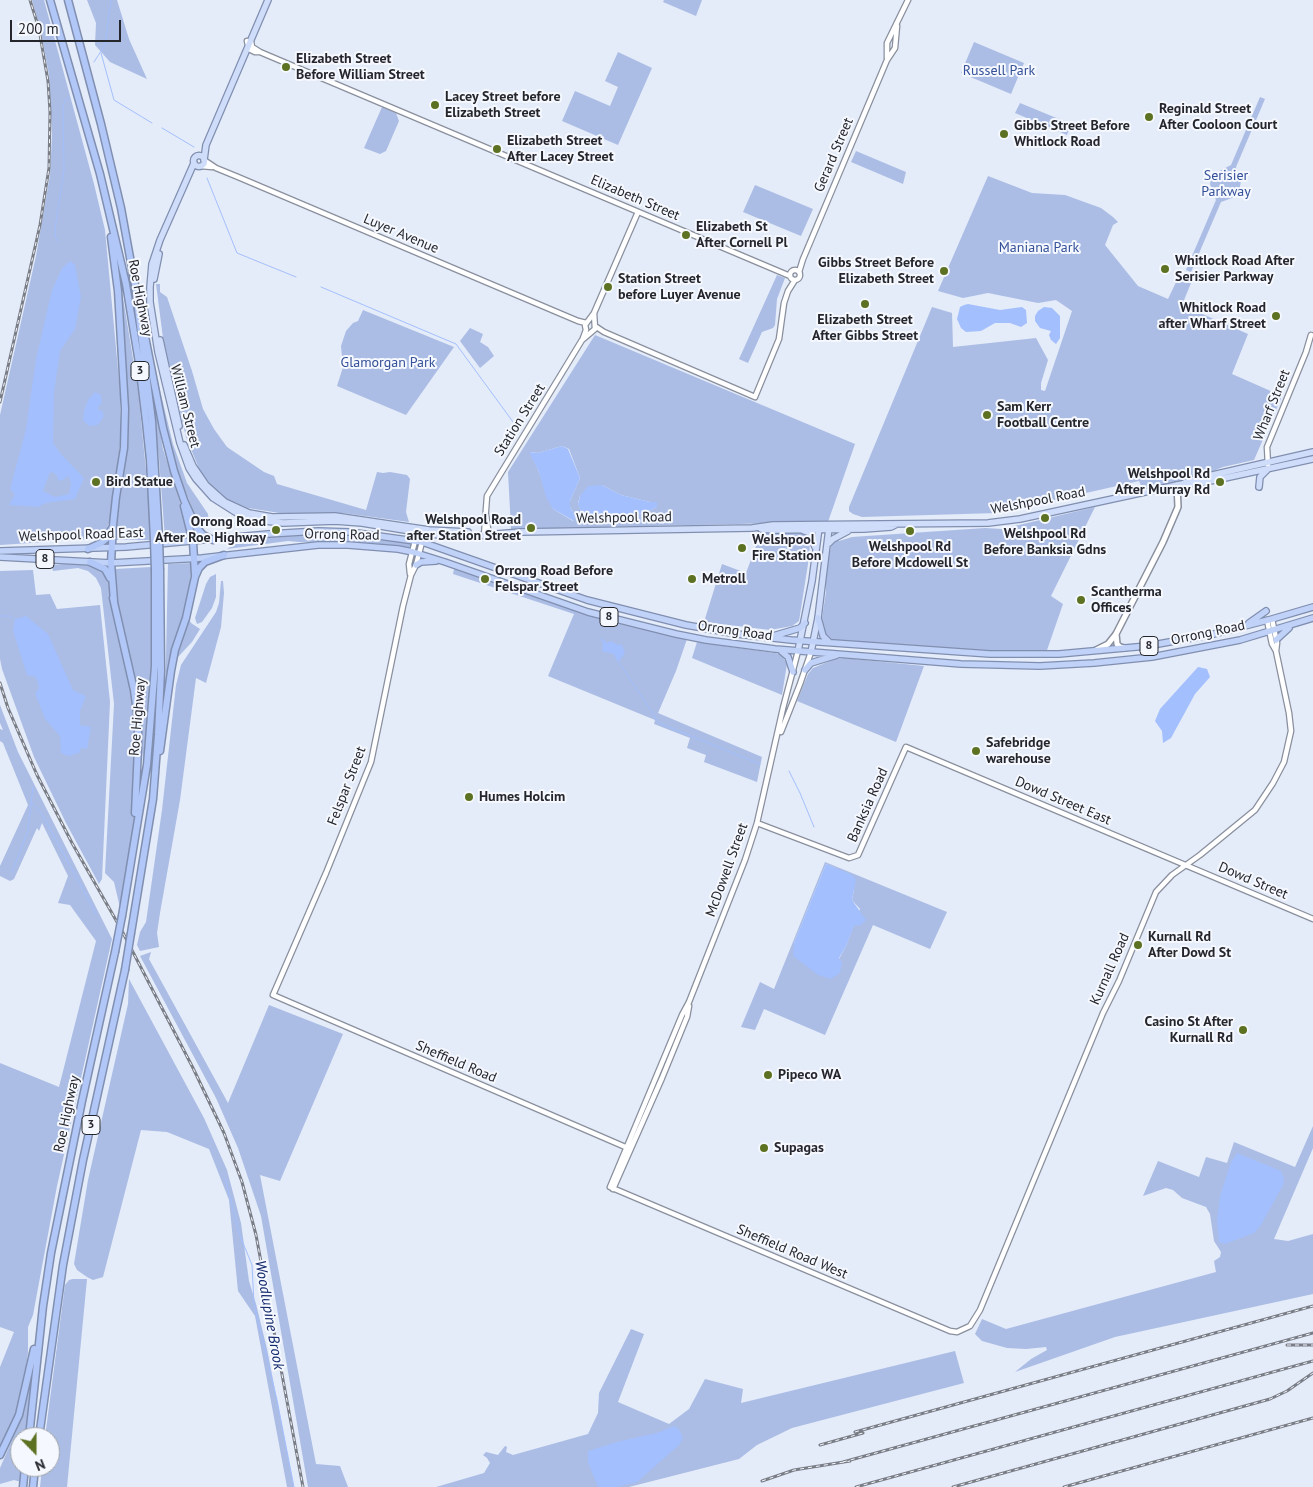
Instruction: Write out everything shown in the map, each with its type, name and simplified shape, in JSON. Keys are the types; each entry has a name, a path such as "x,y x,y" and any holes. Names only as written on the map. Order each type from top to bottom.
{"highway":[{"name":"Roe Highway","path":"50,0 108,204 126,284 139,363 159,541"},
{"name":"Roe Highway","path":"30,1427 43,1306 64,1190 122,916 146,764 155,666 159,541 152,421 135,285 121,208 102,124 68,0"},
{"path":"108,204 118,291 125,409 124,448 113,525 111,564 114,601"},
{"path":"135,285 163,428 174,471 184,500 199,532 213,540"},
{"path":"184,500 193,542 195,577"},
{"path":"88,549 101,543 113,525"},
{"name":"Orrong Road","path":"159,541 193,542 268,534 318,531 350,532 418,542 462,555 529,580 620,609 686,625 768,637 999,654 1050,654 1125,649 1184,640 1243,627 1313,607"},
{"name":"Welshpool Road East","path":"0,551 112,548 159,541"},
{"name":"Orrong Road","path":"161,561 318,546 348,545 416,553 588,612 699,639 779,650 991,665 1080,664 1129,660 1181,652 1272,631 1313,618"},
{"path":"153,799 164,732 171,671 195,577 199,568 205,562 224,555"},
{"name":"Welshpool Road East","path":"0,557 111,564 161,561"},
{"path":"416,565 427,561 445,562"},
{"path":"90,562 108,572 111,580 138,720 134,841"},
{"name":"Roe Highway","path":"40,1427 62,1275 83,1160 125,970 153,799 161,671 157,570"},
{"path":"1243,627 1266,611"},
{"path":"818,618 823,636 830,642"},
{"path":"768,637 794,631 804,623"},
{"path":"1276,640 1293,625"},
{"path":"779,650 788,657 793,672"},
{"path":"805,670 811,663 842,654"},
{"path":"0,1455 19,1415 43,1306"}],"main road":[{"name":"William Street","path":"264,0 249,46 234,69 154,256 150,287 158,352 169,402 185,458 196,479 213,498 249,518 263,522 334,521 362,523 447,536 486,534"},
{"name":"William Street","path":"268,0 206,145 202,163 189,181 162,242 154,274 153,287 162,350 184,442 193,466 206,486 225,502 262,516 335,516 447,532 486,534"},
{"path":"228,86 241,64"},
{"path":"194,163 196,166 202,163 198,156"},
{"name":"Welshpool Road","path":"829,527 850,530 891,527 895,525 1002,522 1180,484 1200,483 1313,452"},
{"name":"Welshpool Road","path":"1268,465 1313,459"},
{"path":"1259,487 1260,477 1268,465"},
{"path":"1094,652 1108,644 1116,634 1163,542 1178,507 1180,484"},
{"name":"Welshpool Road","path":"752,528 773,525 819,527 892,523 895,525"},
{"name":"Welshpool Road","path":"486,534 752,528 804,530 819,527"},
{"name":"McDowell Street","path":"798,651 819,527"},
{"name":"McDowell Street","path":"810,652 818,618 829,527"},
{"path":"804,530 810,533 816,551"},
{"path":"828,545 832,539 850,530"},
{"path":"1116,634 1117,644 1125,649"}],"street":[{"name":"Gerard Street","path":"887,60 887,43 897,26 908,0"},
{"name":"Gerard Street","path":"590,327 755,397 779,339 782,309 793,275 803,259 887,60 895,46 894,37 897,26"},
{"name":"Elizabeth Street","path":"249,46 780,272 793,275"},
{"name":"Luyer Avenue","path":"202,163 590,327"},
{"name":"Station Street","path":"486,534 486,500 489,493 590,327 594,312 638,212"},
{"name":"Wharf Street","path":"1268,465 1267,447 1306,352 1312,336 1312,329"},
{"name":"Wharf Street","path":"1306,352 1313,342"},
{"name":"Felspar Street","path":"273,995 371,762 411,575 416,565 418,542"},
{"name":"Felspar Street","path":"411,575 410,564 416,553"},
{"name":"Kurnall Road","path":"1270,620 1272,644 1276,652"},
{"name":"Kurnall Road","path":"967,1328 980,1310 1103,1013 1119,981 1156,892 1172,875 1200,855 1255,810 1284,762 1291,731 1276,652 1276,640 1272,631"},
{"name":"McDowell Street","path":"612,1188 628,1148 666,1070 687,1017 689,1002 745,860 757,823 798,651"},
{"name":"McDowell Street","path":"776,742 805,670 810,652"},
{"name":"Dowd Street East","path":"906,747 1185,865"},
{"name":"Banksia Road","path":"757,823 849,858 858,855 906,747"},
{"name":"Dowd Street","path":"1185,865 1313,919"},
{"name":"Sheffield Road","path":"273,995 628,1148"},
{"name":"Sheffield Road West","path":"612,1188 950,1331 958,1332 967,1328"}],"green space":[{"path":"32,0 44,0 105,230 120,391 121,438 110,520 106,530 99,537 0,545 0,415 36,256 50,175 52,135 49,75 41,32"},
{"path":"87,0 117,0 129,39 147,79 110,62 95,45 96,23"},
{"path":"664,0 702,0 696,16 663,2"},
{"name":"Russell Park","path":"974,42 1024,63 1011,94 961,73"},
{"path":"618,52 652,68 618,145 562,121 575,91 610,106 618,87 605,81"},
{"name":"Serisier Parkway","path":"1260,97 1265,99 1236,167 1241,181 1239,191 1232,198 1221,202 1191,272 1186,270 1216,200 1210,184 1211,179 1214,174 1231,165"},
{"path":"1020,103 1071,124 1067,135 1015,113"},
{"path":"382,107 396,113 399,121 386,151 380,154 364,148"},
{"path":"856,151 906,172 903,184 851,162"},
{"name":"Maniana Park","path":"988,176 1032,193 1065,195 1101,208 1118,222 1113,225 1105,245 1138,286 1168,299 1178,278 1191,283 1182,305 1248,334 1232,374 1282,396 1254,460 1223,467 1190,480 1144,492 1139,481 997,513 862,517 849,511 849,507 932,307 952,313 953,347 1036,338 1048,360 1041,383 1041,390 1045,391 1072,311 1056,300 1038,303 988,293 963,298 938,291"},
{"path":"755,185 813,209 801,236 743,212"},
{"path":"115,249 138,389 151,540 115,540 115,521 127,443 128,419 125,349"},
{"path":"777,275 785,278 777,299 775,325 773,328 762,332 748,363 739,359"},
{"path":"156,284 160,284 160,292 167,297 203,409 227,447 264,472 274,476 277,484 366,510 377,472 407,475 410,479 406,512 409,522 343,513 286,514 248,508 227,499 212,487 200,471 186,437 163,338"},
{"name":"Glamorgan Park","path":"363,310 454,347 406,415 337,386 343,367 341,346 346,331 353,323 358,321"},
{"path":"470,328 483,334 480,342 488,347 494,356 480,368 460,341"},
{"path":"595,335 855,444 828,522 511,529 508,472","holes":["562,446 569,449 580,478 570,501 570,507 575,516 573,521 553,509 530,452 538,453","602,485 621,495 657,502 657,507 618,520 582,513 578,503 580,496"]},
{"path":"146,350 163,449 190,534 165,538 159,459"},
{"path":"155,370 173,444 187,483 208,514 209,526 200,527 180,478 170,447"},
{"path":"1095,507 1051,596 1063,604 1046,653 1016,653 833,640 827,638 822,618 826,592 825,577 831,546 838,538 839,541 852,537 985,528 1002,529"},
{"path":"317,533 358,535 412,543 410,549 347,541 288,541 227,549 251,538"},
{"path":"761,533 801,533 808,537 810,544 808,564 799,621 792,626 770,630 704,622 722,564 746,573"},
{"path":"90,562 107,572 134,690 137,762 134,841 122,916 114,882 105,873 114,704 101,588 96,578 88,571 78,568 53,571 52,565"},
{"path":"192,563 189,592 170,662 165,703 168,564"},
{"path":"151,567 153,580 151,678 143,763 137,690 117,605 115,569"},
{"path":"454,569 589,615 687,639 658,713 762,757 757,782 704,762 706,755 687,748 690,738 654,724 655,720 548,676 574,614 453,574"},
{"path":"33,570 36,595 50,594 57,609 100,605 110,702 102,879 99,884 66,823 34,757 2,669 0,659 0,571"},
{"path":"216,574 216,597 212,608 202,622 197,624 195,618 206,584 210,577"},
{"path":"221,581 223,581 224,593 221,627 206,683 196,678 180,800 157,933 159,947 140,951 137,945 140,932 146,922 162,810 176,685 181,665 216,612 219,603"},
{"path":"189,619 191,623 200,629 192,642 177,658"},
{"path":"697,642 781,654 787,664 782,695 692,658"},
{"path":"844,658 924,666 896,742 797,701 808,674 813,668 835,659"},
{"path":"0,705 18,752 112,939 57,1186 33,1315 28,1327 28,1353 23,1389 18,1410 0,1448 0,1367 14,1332 0,1327 0,1063 59,1087 96,941 70,905 58,903 68,876 42,823 39,831 37,828 14,879 10,881 0,876 0,866 28,805 3,743 0,741 0,729 3,730 0,723"},
{"path":"825,862 947,912 930,949 873,925 825,1035 764,1009 755,1030 741,1027 760,982 774,989","holes":["826,864 835,868 854,890 852,900 860,909 839,959 794,943"]},
{"path":"151,952 149,959 228,1103 269,1005 343,1034 280,1181 260,1175 316,1464 340,1466 348,1487 308,1487 261,1216 238,1148 216,1098 140,956"},
{"path":"129,979 204,1118 227,1170 241,1223 249,1281 267,1349 294,1487 287,1487 255,1316 238,1291 229,1200 209,1149 167,1132 141,1130 103,1277 93,1280 77,1270 74,1264 88,1180 128,1004"},
{"path":"1313,1126 1313,1148 1274,1239 1288,1241 1313,1234 1313,1294 1115,1337 1015,1372 1031,1359 1047,1350 1046,1347 1007,1348 982,1341 975,1334 982,1319 1006,1329 1216,1272 1214,1261 1220,1257 1221,1252 1214,1241 1210,1214 1206,1207 1182,1198 1173,1190 1166,1188 1143,1196 1158,1161 1199,1177 1206,1157 1227,1163 1234,1142 1295,1167"},
{"path":"87,1279 67,1487 40,1487 41,1477 60,1477 60,1427 46,1427 65,1285 69,1280"},
{"path":"631,1329 644,1334 618,1402 669,1424 689,1409 705,1379 743,1389 741,1403 955,1351 964,1383 792,1428 757,1445 739,1459 629,1487 436,1487 484,1473 490,1463 483,1455 486,1452 498,1455 505,1446 507,1447 506,1452 513,1455 588,1434 598,1413 599,1393"},
{"path":"32,1370 27,1427 18,1427 26,1401"},
{"path":"10,1445 10,1477 21,1477 21,1482 14,1480 0,1484 0,1468"}],"shaded area":[{"path":"70,261 75,265 81,297 75,329 60,351 54,393 53,443 84,478 75,499 46,503 38,507 9,505 15,494 10,489 26,429 36,359 52,290 62,268","holes":["50,472 54,473 58,480 61,481 69,476 71,484 69,494 55,497 43,491"]},
{"path":"968,304 1000,310 1022,307 1026,310 1027,323 1021,327 1010,323 995,323 981,331 966,332 961,328 957,319 960,307"},
{"path":"1044,307 1052,308 1060,316 1060,338 1056,344 1049,335 1051,331 1040,328 1035,321 1038,311"},
{"path":"95,392 101,395 102,403 98,407 99,411 102,410 104,416 98,425 89,426 83,420 84,410 88,400"},
{"path":"562,446 568,449 580,478 570,501 570,507 575,516 574,521 553,509 546,497 539,472 529,452 538,453"},
{"path":"602,485 621,495 657,502 657,507 618,520 597,520 587,517 582,513 578,504 580,496 588,486"},
{"path":"26,616 48,634 73,690 86,696 80,711 80,725 91,727 87,749 81,748 79,753 69,756 61,753 60,736 45,719 35,693 39,688 36,677 27,675 13,631 15,619"},
{"path":"600,637 607,643 611,641 622,645 625,653 620,660 617,661 614,654 602,651 603,643"},
{"path":"1198,667 1207,669 1210,677 1195,694 1171,738 1163,743 1162,731 1155,721 1160,709"},
{"path":"826,864 850,874 856,879 852,900 866,920 861,925 854,926 839,958 842,963 840,973 831,979 818,975 793,956 794,943"},
{"path":"1237,1153 1281,1171 1284,1178 1283,1185 1261,1225 1254,1233 1225,1244 1219,1242 1217,1221 1220,1196 1231,1162"},
{"path":"674,1426 679,1429 683,1438 679,1445 637,1482 617,1487 598,1487 588,1463 588,1451 620,1441 657,1433"}],"waterway":[{"name":"Woodlupine Brook","path":"94,62 105,45 111,0"},
{"path":"101,53 114,100 152,123"},
{"name":"Woodlupine Brook","path":"59,242 55,236 55,229 64,170 63,106 69,97"},
{"path":"162,128 194,147"},
{"path":"207,178 237,253 296,277"},
{"path":"321,287 456,344 516,426"},
{"path":"0,616 10,616 15,619"},
{"path":"618,661 659,723 760,764"},
{"path":"789,771 814,827"},
{"name":"Woodlupine Brook","path":"12,872 28,831 33,787"},
{"path":"31,802 42,814 96,914"},
{"name":"Woodlupine Brook","path":"225,1178 239,1233 252,1265 254,1304 277,1400 294,1487"}],"railway":[{"path":"0,402 40,225 49,168 50,112 48,81 39,29 30,0"},
{"path":"0,683 8,708 37,775 72,843 121,929 193,1068 224,1133 242,1182 256,1235 303,1487"},
{"path":"855,1432 1313,1306"},
{"path":"843,1462 1313,1333"},
{"path":"1287,1345 1313,1345"},
{"path":"856,1487 1313,1361"},
{"path":"953,1487 1270,1399 1287,1391 1313,1373"},
{"path":"1064,1487 1313,1418"},
{"path":"820,1445 863,1433"},
{"path":"762,1481 794,1470 850,1461"}],"place":[{"name":"Elizabeth Street Before William Street","path":"286,67"},
{"name":"Lacey Street before Elizabeth Street","path":"435,105"},
{"name":"Reginald Street After Cooloon Court","path":"1149,117"},
{"name":"Gibbs Street Before Whitlock Road","path":"1004,134"},
{"name":"Elizabeth Street After Lacey Street","path":"497,149"},
{"name":"Elizabeth St After Cornell Pl","path":"686,235"},
{"name":"Whitlock Road After Serisier Parkway","path":"1165,269"},
{"name":"Gibbs Street Before Elizabeth Street","path":"944,271"},
{"name":"Station Street before Luyer Avenue","path":"608,287"},
{"name":"Elizabeth Street After Gibbs Street","path":"865,304"},
{"name":"Whitlock Road after Wharf Street","path":"1276,316"},
{"name":"Sam Kerr Football Centre","path":"987,415"},
{"name":"Bird Statue","path":"96,482"},
{"name":"Welshpool Rd After Murray Rd","path":"1220,482"},
{"name":"Welshpool Rd Before Banksia Gdns","path":"1045,518"},
{"name":"Welshpool Road after Station Street","path":"531,528"},
{"name":"Orrong Road After Roe Highway","path":"276,530"},
{"name":"Welshpool Rd Before Mcdowell St","path":"910,531"},
{"name":"Welshpool Fire Station","path":"742,548"},
{"name":"Orrong Road Before Felspar Street","path":"485,579"},
{"name":"Metroll","path":"692,579"},
{"name":"Scantherma Offices","path":"1081,600"},
{"name":"Safebridge warehouse","path":"976,751"},
{"name":"Humes Holcim","path":"469,797"},
{"name":"Kurnall Rd After Dowd St","path":"1138,945"},
{"name":"Casino St After Kurnall Rd","path":"1243,1030"},
{"name":"Pipeco WA","path":"768,1075"},
{"name":"Supagas","path":"764,1148"}]}
